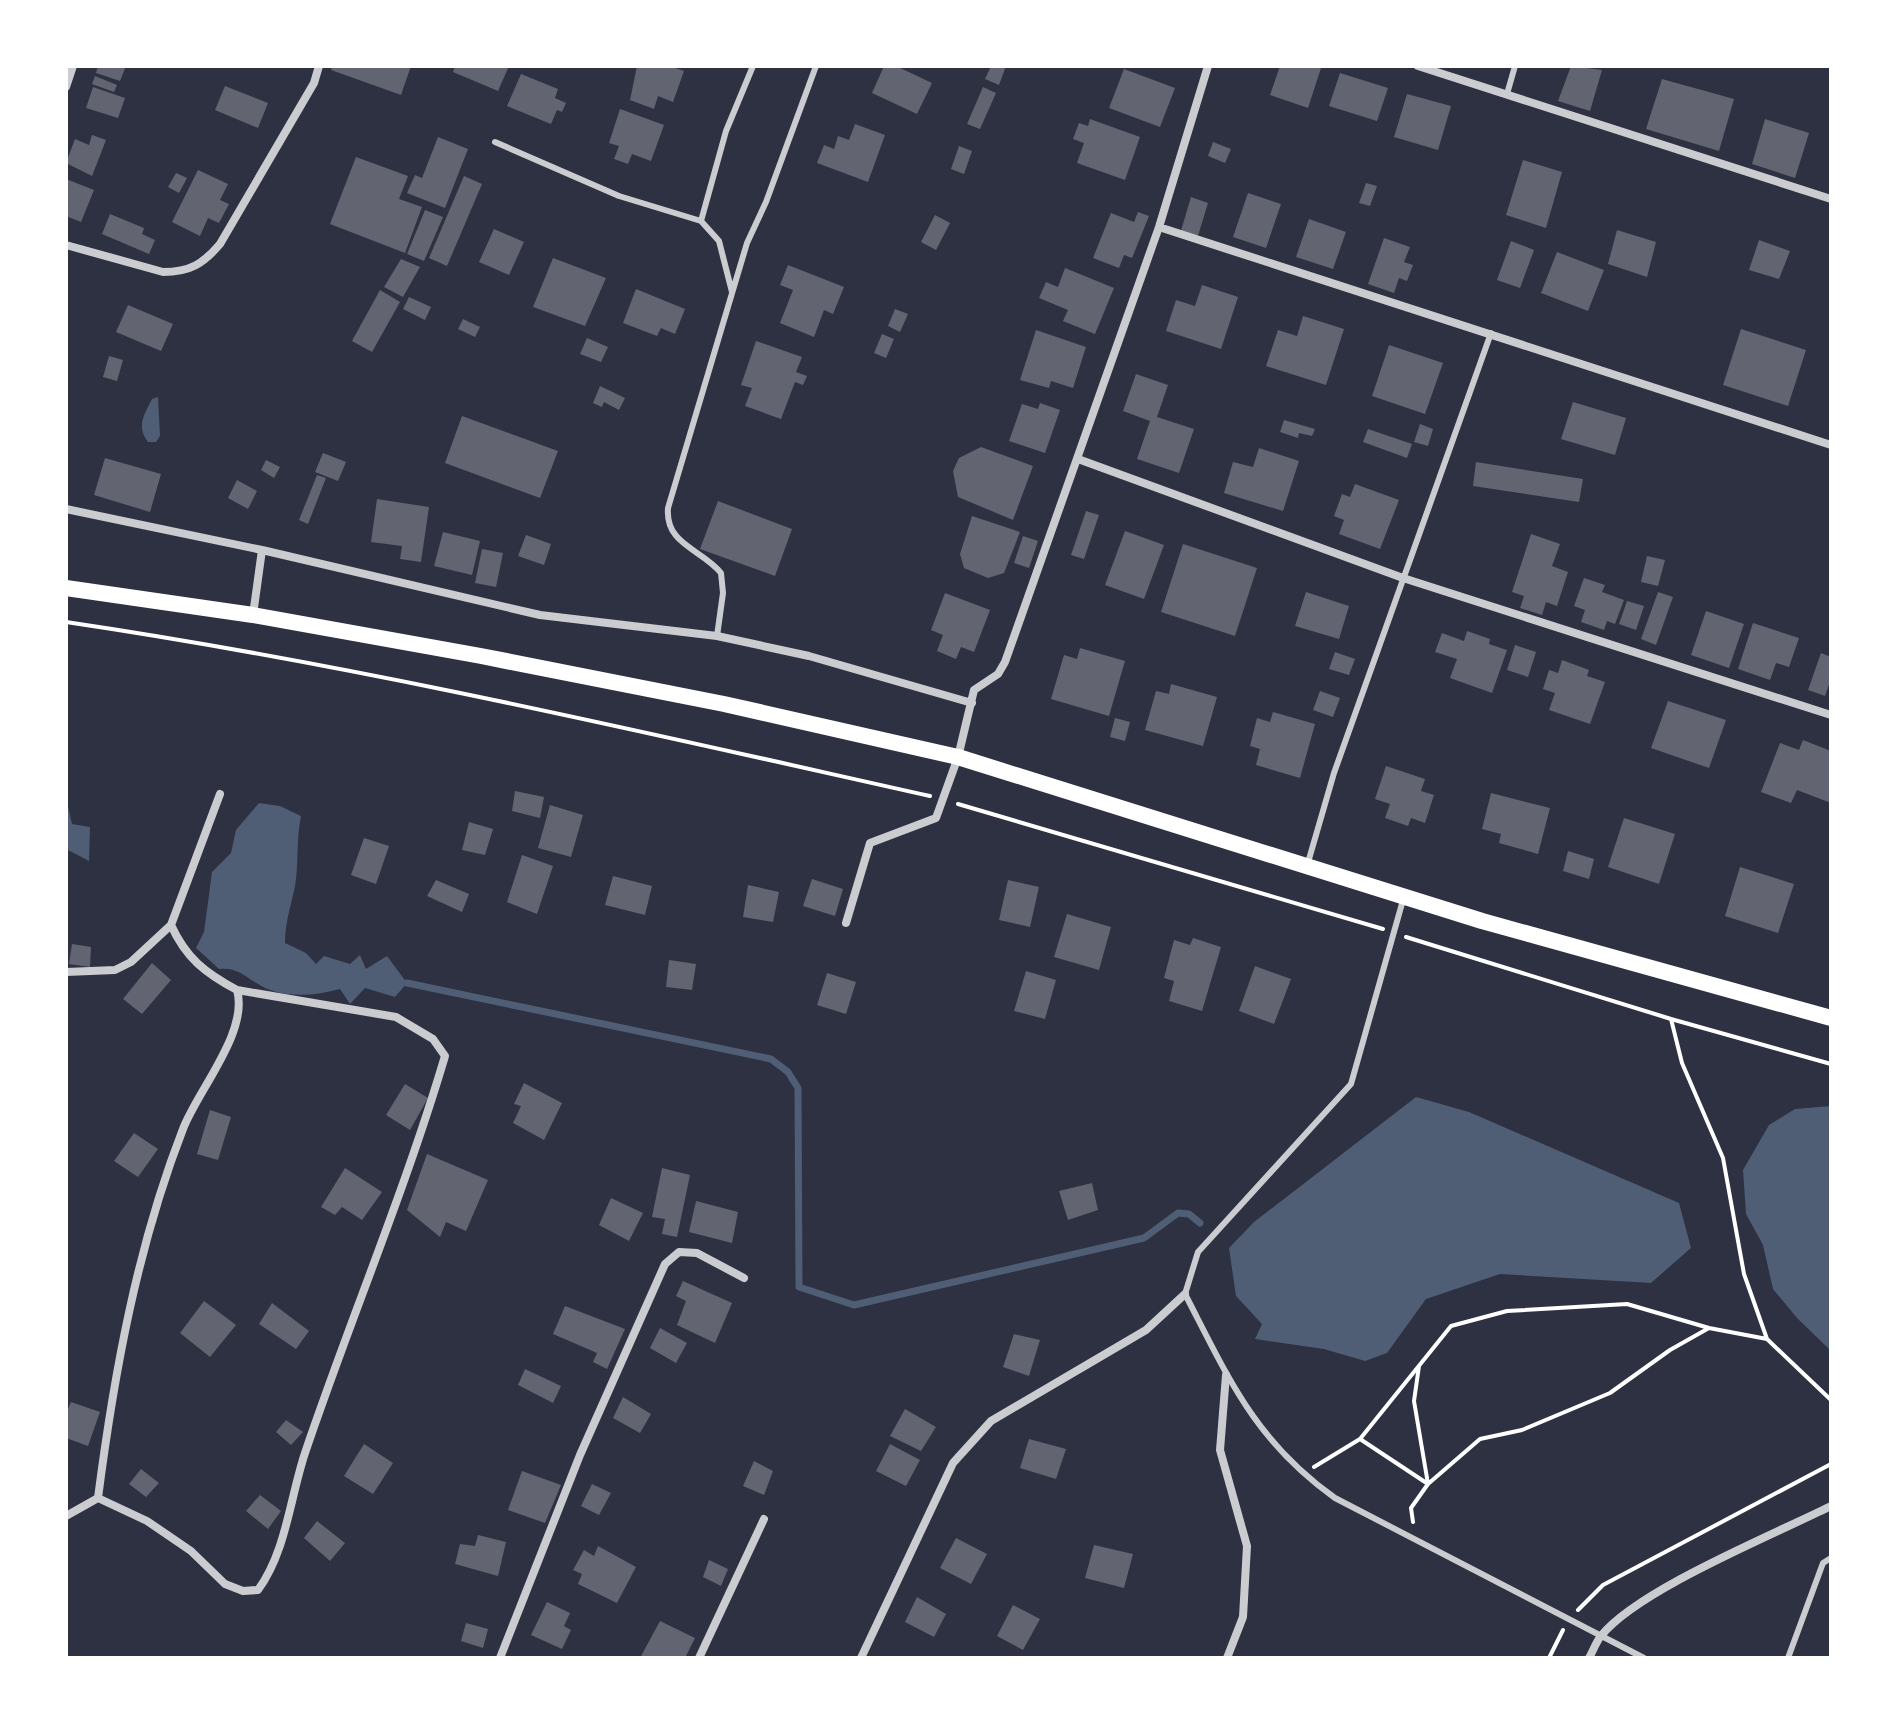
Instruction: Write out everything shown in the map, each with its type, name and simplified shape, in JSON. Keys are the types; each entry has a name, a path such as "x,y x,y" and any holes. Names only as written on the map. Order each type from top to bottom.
{"main road":[{"path":"66,588 253,615 724,704 958,757 1404,896 1831,1018"}],"street":[{"path":"66,87 73,66"},
{"path":"66,245 163,272 179,272 204,263 228,231 314,83 319,66"},
{"path":"846,923 870,843 936,818 958,757 974,690 998,674 1005,662 1159,227 1208,66"},
{"path":"1418,66 1831,199"},
{"path":"1159,227 1238,256 1491,333 1831,445"},
{"path":"1078,459 1403,578 1831,715"},
{"path":"66,509 262,550 540,615 717,636 809,656 972,703"},
{"path":"253,615 262,550"},
{"path":"66,972 115,970 131,962 171,925 220,794"},
{"path":"98,1498 147,1521 191,1551 225,1584 243,1591 258,1590 270,1573 305,1454 415,1158 445,1056 433,1039 396,1017 237,990 204,972 184,952 171,925"},
{"path":"98,1498 111,1397 143,1258 183,1128 240,1014 237,990"},
{"path":"500,1658 580,1455 665,1264 679,1252 697,1253 744,1278"},
{"path":"861,1658 953,1463 991,1421 1146,1330 1185,1294"},
{"path":"1226,1375 1220,1450 1247,1546 1243,1617 1227,1658"},
{"path":"66,1516 98,1498"},
{"path":"1589,1658 1601,1636 1632,1610 1673,1584 1831,1506"},
{"path":"699,1658 764,1519"}],"lane":[{"path":"701,221 726,131 753,66"},
{"path":"717,636 723,593 721,573 676,537 667,518 747,243 816,66"},
{"path":"1507,94 1515,66"},
{"path":"495,142 619,196 701,221 719,241 733,296"},
{"path":"1307,866 1334,773 1491,333"},
{"path":"1404,896 1351,1084 1198,1252 1185,1294 1226,1375 1268,1440 1302,1474 1335,1498 1417,1538 1567,1621 1644,1658"},
{"path":"1788,1658 1823,1563 1831,1558"}],"path":[{"path":"66,622 244,649 462,692 944,799 1392,932 1671,1019 1831,1064"},
{"path":"1671,1019 1682,1063 1723,1158 1744,1274 1767,1339 1831,1400"},
{"path":"1302,1474 1360,1439 1451,1326 1507,1311 1627,1304 1709,1328 1767,1339"},
{"path":"1417,1538 1411,1508 1428,1484 1480,1439 1522,1430 1610,1393 1670,1350 1709,1328"},
{"path":"1420,1363 1414,1401 1428,1484"},
{"path":"1360,1439 1428,1484"},
{"path":"1549,1658 1567,1621 1603,1585 1831,1464"}],"water":[{"path":"158,397 160,436 156,442 148,442 142,431 142,421 152,399"},
{"path":"66,798 72,824 90,827 89,861 66,849"},
{"path":"259,803 280,806 301,816 296,877 285,943 306,953 316,964 324,956 350,964 360,955 366,969 387,956 407,983 395,997 365,988 350,1004 340,989 305,995 279,992 233,970 219,969 196,948 204,932 212,872 231,853 236,830"},
{"path":"1416,1097 1469,1112 1679,1203 1691,1248 1651,1283 1500,1274 1426,1299 1387,1353 1365,1361 1324,1349 1255,1339 1262,1324 1236,1296 1229,1248 1254,1222"},
{"path":"1831,1106 1831,1351 1773,1289 1763,1245 1746,1214 1743,1170 1769,1125 1795,1109"}],"building":[{"path":"98,66 126,66 120,81 96,73"},
{"path":"333,66 411,66 401,95 331,70"},
{"path":"455,66 509,66 498,91 453,72"},
{"path":"637,66 670,66 684,71 673,102 658,96 654,109 630,100"},
{"path":"884,66 896,66 932,83 917,114 872,93"},
{"path":"991,66 1006,66 999,85 985,79"},
{"path":"1280,66 1321,68 1308,108 1270,95"},
{"path":"1571,66 1602,70 1590,111 1558,101"},
{"path":"1124,69 1175,88 1160,127 1109,108"},
{"path":"1340,73 1388,88 1377,121 1329,106"},
{"path":"521,74 558,89 555,98 566,103 562,112 557,110 551,124 507,106"},
{"path":"95,76 117,85 114,92 92,84"},
{"path":"1662,79 1734,99 1719,151 1646,129"},
{"path":"225,86 268,103 258,128 215,110"},
{"path":"93,87 125,98 118,118 86,108"},
{"path":"983,87 996,93 980,129 967,124"},
{"path":"1407,94 1451,106 1438,150 1394,137"},
{"path":"620,109 664,125 651,161 632,154 628,164 614,159 619,146 609,143"},
{"path":"1090,119 1140,137 1125,180 1077,163 1084,143 1073,139 1079,123 1088,126"},
{"path":"1765,119 1809,133 1795,178 1752,164"},
{"path":"855,124 885,135 868,182 817,163 824,145 834,149 838,136 849,140"},
{"path":"92,135 106,140 92,176 66,163 75,139 89,145"},
{"path":"438,137 468,149 445,208 407,193 415,175 422,178"},
{"path":"1213,142 1231,149 1225,163 1208,156"},
{"path":"959,146 972,151 964,174 951,169"},
{"path":"356,157 408,176 399,199 422,207 405,253 330,224"},
{"path":"1523,160 1562,172 1546,228 1506,215"},
{"path":"198,170 228,184 220,200 229,204 219,223 208,218 200,236 172,222"},
{"path":"176,173 187,178 179,193 168,187"},
{"path":"464,176 482,184 447,266 429,258"},
{"path":"66,179 94,190 81,222 66,216"},
{"path":"1366,183 1377,186 1370,206 1359,203"},
{"path":"1248,193 1281,204 1266,248 1233,237"},
{"path":"1191,197 1208,203 1197,239 1180,234"},
{"path":"425,210 443,217 424,261 407,254"},
{"path":"1138,212 1149,216 1132,258 1124,255 1119,268 1093,258 1111,213 1134,222"},
{"path":"110,214 144,228 142,234 155,240 149,254 102,234"},
{"path":"935,215 950,223 936,250 921,242"},
{"path":"1309,219 1346,232 1333,269 1296,257"},
{"path":"494,229 524,242 509,275 479,262"},
{"path":"1617,230 1656,242 1647,277 1608,264"},
{"path":"1384,238 1410,247 1404,262 1413,265 1407,281 1399,278 1394,293 1368,284"},
{"path":"1759,240 1790,251 1779,279 1749,270"},
{"path":"1511,241 1534,250 1520,288 1497,280"},
{"path":"1557,252 1604,270 1588,311 1541,293"},
{"path":"553,258 606,278 585,326 533,307"},
{"path":"401,259 420,267 403,297 384,287"},
{"path":"788,265 844,287 833,314 824,310 814,337 780,323 793,290 780,285"},
{"path":"1065,268 1114,288 1095,334 1063,321 1068,310 1039,298 1046,282 1058,287"},
{"path":"1202,285 1238,297 1221,349 1166,331 1176,300 1195,306"},
{"path":"636,289 685,309 675,334 661,328 657,336 623,323"},
{"path":"380,290 400,302 372,352 352,341"},
{"path":"409,297 431,307 425,320 403,309"},
{"path":"128,305 173,324 161,351 116,332"},
{"path":"895,309 908,314 900,332 888,326"},
{"path":"1303,316 1344,329 1326,385 1266,366 1278,330 1297,336"},
{"path":"463,319 480,327 475,337 458,329"},
{"path":"1741,329 1806,350 1788,406 1723,385"},
{"path":"1036,330 1086,347 1073,388 1051,381 1049,388 1020,380"},
{"path":"882,334 894,339 886,358 874,353"},
{"path":"587,338 608,347 601,362 580,354"},
{"path":"756,341 802,357 796,372 807,376 803,385 795,382 781,419 745,406 752,388 741,385"},
{"path":"1389,345 1443,363 1425,414 1372,396"},
{"path":"109,356 123,360 117,381 103,377"},
{"path":"1136,374 1168,385 1157,417 1194,429 1179,473 1137,459 1150,421 1123,411"},
{"path":"600,386 625,398 619,410 604,402 602,407 593,403"},
{"path":"1573,402 1626,418 1615,455 1561,439"},
{"path":"1040,403 1060,410 1045,453 1009,441 1022,404 1038,409"},
{"path":"462,416 558,451 540,498 445,463"},
{"path":"1284,420 1315,429 1312,436 1299,433 1298,438 1280,432"},
{"path":"1420,424 1433,429 1428,446 1414,442"},
{"path":"1368,429 1412,444 1407,458 1363,442"},
{"path":"981,447 1033,466 1013,520 958,497 953,471 959,458"},
{"path":"1259,448 1299,461 1283,511 1224,493 1233,462 1253,467"},
{"path":"323,453 346,462 338,481 315,472"},
{"path":"105,458 161,474 150,512 94,495"},
{"path":"266,460 280,467 274,478 261,470"},
{"path":"1476,462 1583,479 1579,502 1473,486"},
{"path":"317,475 326,478 308,524 299,520"},
{"path":"237,480 257,491 248,509 228,498"},
{"path":"1355,484 1399,500 1380,549 1339,534 1344,520 1334,516 1342,494 1350,497"},
{"path":"377,499 429,507 421,562 400,559 402,546 371,542"},
{"path":"718,501 792,529 775,576 700,549"},
{"path":"1086,511 1099,515 1084,559 1071,555"},
{"path":"972,516 1020,532 1004,573 988,578 964,568 960,554"},
{"path":"1125,531 1164,545 1144,599 1105,585"},
{"path":"443,532 480,541 472,575 434,566"},
{"path":"1531,534 1560,544 1552,566 1568,572 1557,606 1546,602 1542,615 1520,608 1524,596 1512,592"},
{"path":"526,535 551,544 544,565 518,556"},
{"path":"1023,536 1038,541 1029,568 1014,563"},
{"path":"1183,544 1257,568 1235,636 1161,612"},
{"path":"482,549 503,553 496,587 475,583"},
{"path":"1647,556 1665,560 1658,586 1641,582"},
{"path":"1584,578 1605,585 1602,592 1624,600 1615,624 1607,621 1604,630 1581,622 1585,610 1574,606"},
{"path":"1306,592 1349,606 1339,639 1295,626"},
{"path":"1658,592 1673,597 1656,645 1641,639"},
{"path":"945,593 990,610 974,652 961,647 956,659 937,651 943,635 931,630"},
{"path":"1627,601 1644,606 1636,630 1619,624"},
{"path":"1706,611 1744,624 1729,668 1691,655"},
{"path":"1753,623 1799,638 1789,667 1776,663 1770,680 1738,669"},
{"path":"1467,631 1490,639 1489,644 1507,650 1492,693 1450,678 1457,659 1435,652 1442,633 1464,641"},
{"path":"1515,645 1536,652 1528,677 1507,670"},
{"path":"1080,648 1125,661 1109,716 1051,699 1064,655 1077,659"},
{"path":"1335,652 1355,659 1349,675 1329,669"},
{"path":"1821,653 1831,657 1831,679 1825,696 1808,690"},
{"path":"1562,660 1589,670 1587,676 1605,682 1590,724 1549,710 1555,693 1543,689 1549,670 1558,673"},
{"path":"1171,684 1217,697 1203,746 1145,730 1156,691 1169,694"},
{"path":"1320,691 1340,698 1333,717 1313,710"},
{"path":"1668,701 1726,720 1709,768 1651,748"},
{"path":"1273,712 1315,724 1300,778 1256,765 1260,749 1250,746 1257,718 1270,722"},
{"path":"1115,718 1130,722 1125,741 1110,737"},
{"path":"1803,740 1831,751 1831,803 1797,790 1791,803 1761,792 1780,743 1799,750"},
{"path":"1386,766 1425,779 1421,791 1434,795 1425,823 1411,818 1408,826 1385,818 1390,804 1375,799"},
{"path":"515,791 544,797 540,818 512,811"},
{"path":"1491,793 1550,808 1538,854 1499,843 1501,834 1482,829"},
{"path":"550,805 583,815 571,857 538,848"},
{"path":"1624,818 1675,834 1659,884 1608,867"},
{"path":"469,822 493,829 485,855 462,850"},
{"path":"364,838 389,846 376,884 351,875"},
{"path":"1568,851 1594,859 1589,879 1563,871"},
{"path":"522,855 553,866 537,914 507,902"},
{"path":"1740,867 1794,884 1778,933 1725,916"},
{"path":"613,876 652,886 645,915 605,905"},
{"path":"812,879 843,889 835,916 803,906"},
{"path":"436,880 469,894 462,912 427,896"},
{"path":"1008,880 1039,887 1030,927 999,920"},
{"path":"748,885 779,892 773,922 743,917"},
{"path":"1067,914 1111,927 1099,970 1054,957"},
{"path":"1193,938 1221,947 1202,1011 1169,1001 1174,981 1164,978 1174,940 1190,945"},
{"path":"72,944 91,947 90,967 69,964"},
{"path":"669,960 696,964 692,990 666,987"},
{"path":"152,963 171,980 142,1014 123,999"},
{"path":"1255,966 1291,979 1274,1024 1239,1011"},
{"path":"1026,971 1056,980 1045,1019 1014,1011"},
{"path":"827,973 856,982 846,1014 817,1005"},
{"path":"524,1083 562,1103 544,1140 513,1123 521,1106 514,1104"},
{"path":"405,1084 428,1098 410,1130 386,1115"},
{"path":"210,1110 231,1117 218,1160 197,1154"},
{"path":"134,1133 158,1149 138,1177 114,1161"},
{"path":"427,1154 488,1180 466,1231 446,1222 440,1237 407,1210"},
{"path":"345,1168 382,1192 362,1220 342,1207 335,1215 321,1207"},
{"path":"662,1168 690,1175 677,1237 662,1234 665,1219 652,1217"},
{"path":"1092,1183 1098,1210 1068,1220 1059,1191"},
{"path":"611,1198 643,1213 629,1241 599,1225"},
{"path":"696,1201 738,1212 732,1243 689,1232"},
{"path":"683,1281 732,1303 715,1343 677,1325 686,1301 676,1296"},
{"path":"204,1301 236,1325 210,1357 180,1333"},
{"path":"272,1303 309,1331 296,1349 259,1324"},
{"path":"565,1306 625,1329 607,1369 593,1362 597,1353 553,1334"},
{"path":"660,1328 687,1343 676,1363 650,1348"},
{"path":"1014,1334 1040,1340 1029,1376 1003,1367"},
{"path":"525,1369 561,1386 553,1403 518,1385"},
{"path":"623,1397 651,1414 640,1433 613,1418"},
{"path":"71,1402 100,1412 88,1446 66,1438 66,1414"},
{"path":"905,1409 936,1427 921,1451 890,1436"},
{"path":"286,1420 303,1432 291,1445 276,1432"},
{"path":"1029,1439 1066,1449 1056,1479 1020,1468"},
{"path":"364,1444 393,1463 373,1494 344,1476"},
{"path":"890,1444 920,1460 906,1486 876,1471"},
{"path":"754,1461 773,1471 764,1495 743,1486"},
{"path":"141,1469 159,1483 146,1497 129,1484"},
{"path":"522,1471 561,1485 545,1523 508,1510"},
{"path":"592,1484 611,1493 599,1515 581,1506"},
{"path":"260,1495 281,1511 268,1529 246,1511"},
{"path":"317,1521 345,1543 330,1561 304,1538"},
{"path":"478,1535 506,1542 498,1576 455,1564 460,1544 475,1546"},
{"path":"956,1538 987,1554 971,1584 940,1568"},
{"path":"1094,1545 1133,1554 1124,1588 1085,1578"},
{"path":"598,1546 636,1567 617,1603 578,1584 582,1574 573,1570 584,1550 594,1556"},
{"path":"709,1560 728,1569 721,1586 703,1577"},
{"path":"917,1597 946,1614 934,1637 905,1622"},
{"path":"547,1602 570,1613 564,1626 571,1630 562,1649 531,1635"},
{"path":"1013,1605 1040,1619 1023,1650 997,1636"},
{"path":"660,1621 695,1638 685,1658 640,1658"},
{"path":"466,1623 488,1629 483,1648 461,1641"}],"waterway":[{"path":"407,983 771,1059 788,1072 798,1088 799,1287 854,1305 1144,1238 1178,1213 1189,1214 1200,1223"}]}
